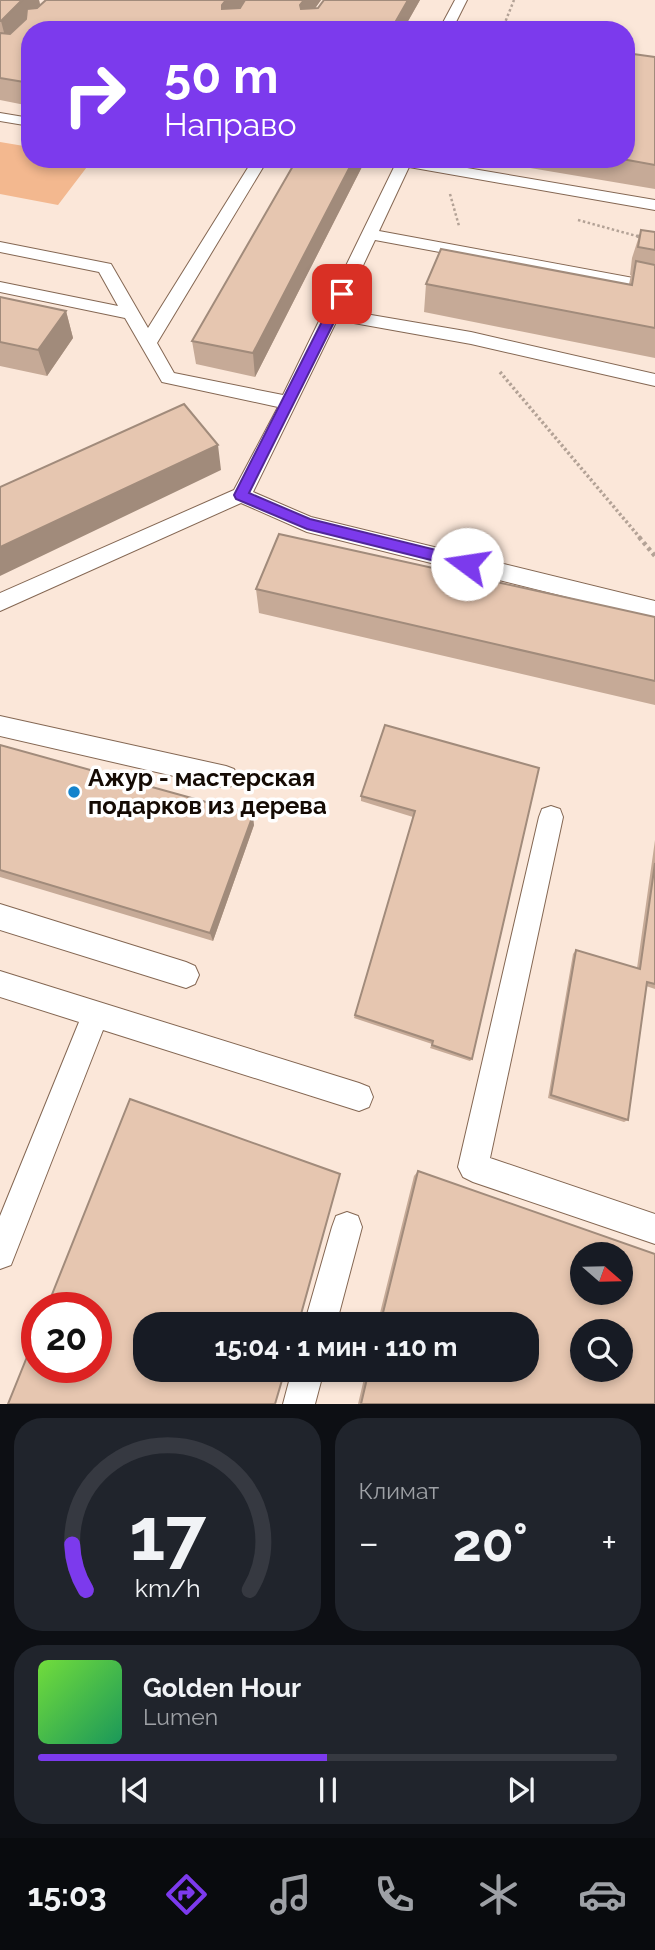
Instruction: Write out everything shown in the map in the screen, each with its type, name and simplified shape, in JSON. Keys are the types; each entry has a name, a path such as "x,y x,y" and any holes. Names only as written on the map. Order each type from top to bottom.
{"lane":[{"path":"450,21 461,0"},
{"path":"0,117 21,120"},
{"path":"148,343 256,168"},
{"path":"0,602 241,495 289,403 400,168"},
{"path":"443,168 655,205"},
{"path":"370,234 655,287"},
{"path":"0,247 105,268 168,378 289,403"},
{"path":"0,287 131,314"},
{"path":"332,314 471,338 655,380"},
{"path":"241,495 307,524 655,610"},
{"path":"0,726 226,777"},
{"path":"551,817 473,1167 655,1229"},
{"path":"0,917 187,975"},
{"path":"0,984 359,1097"},
{"path":"0,1254 96,1014"},
{"path":"324,1312 347,1227"},
{"path":"299,1404 305,1382"}],"path":[{"path":"506,21 514,0"},
{"path":"471,338 655,556"}],"shaded area":[{"path":"0,142 21,146 21,168 86,168 58,205 0,194"}],"building":[{"path":"0,0 22,0 0,21"},
{"path":"46,0 226,0 222,9 240,8 245,0 304,0 300,5 301,9 318,8 324,0 408,0 396,21 24,21 27,9 37,8"},
{"path":"21,24 21,82 0,78 0,33 10,34"},
{"path":"635,54 655,57 655,165 635,161"},
{"path":"292,168 349,168 253,353 192,341"},
{"path":"641,230 655,232 655,250 638,247"},
{"path":"441,249 632,285 636,261 655,265 655,328 426,284"},
{"path":"0,297 66,311 38,350 0,342"},
{"path":"184,404 218,445 0,547 0,487"},
{"path":"279,534 655,617 655,681 256,589"},
{"path":"385,725 539,768 472,1059 432,1045 433,1041 355,1015 415,811 361,796"},
{"path":"0,745 253,815 210,933 0,870"},
{"path":"655,863 655,984 647,982 628,1120 551,1095 576,950 640,969"},
{"path":"130,1099 340,1174 302,1312 133,1312 133,1382 281,1382 275,1404 8,1404 21,1372 21,1383 112,1383 112,1292 53,1292"},
{"path":"418,1171 621,1242 570,1242 570,1306 634,1306 634,1247 655,1254 655,1404 361,1404 366,1382 539,1382 539,1312 383,1312"}],"place":[{"name":"Ажур - мастерская подарков из дерева","path":"74,792"}],"route":[{"path":"342,294 241,495 307,524 467,564"}]}
